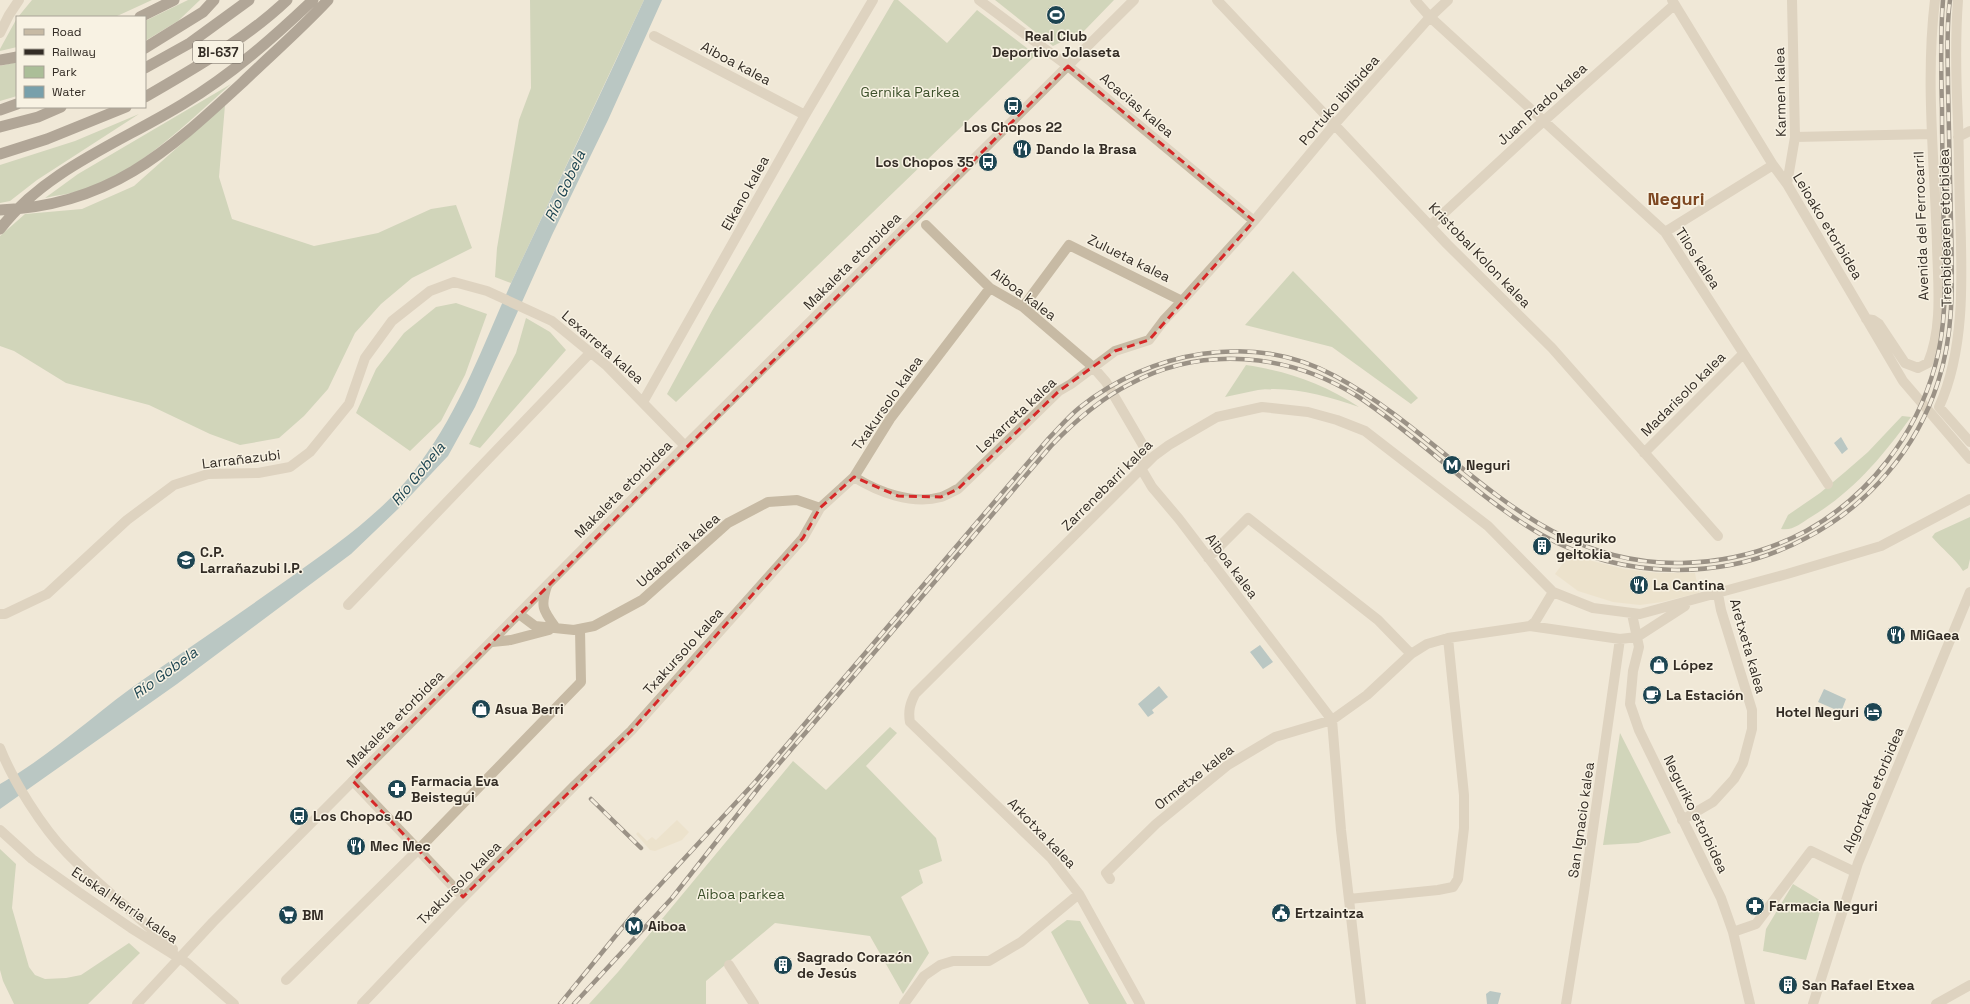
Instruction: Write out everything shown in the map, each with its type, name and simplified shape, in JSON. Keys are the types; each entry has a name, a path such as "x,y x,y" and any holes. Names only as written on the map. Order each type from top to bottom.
{"highway":[{"path":"142,16 174,0"},
{"path":"146,47 203,12 214,0"},
{"name":"BI-637","path":"146,67 190,43 249,0"},
{"name":"BI-637","path":"146,96 203,63 275,12 287,0"},
{"path":"0,229 14,210 48,182 134,133 217,82 254,53 313,0"},
{"path":"0,210 50,205 96,191 136,171 156,157 229,94 328,0"},
{"path":"0,60 16,58"},
{"path":"0,110 16,104"},
{"path":"0,126 38,116 58,108"},
{"path":"0,154 47,139 124,108"}],"street":[{"path":"0,34 9,15 19,0"},
{"name":"Elkano kalea","path":"643,402 805,115 873,0"},
{"name":"Acacias kalea","path":"979,0 1068,66 1254,221"},
{"name":"Makaleta etorbidea","path":"137,1004 213,922 548,586 685,446 1134,0"},
{"name":"Kristobal Kolon kalea","path":"1216,0 1431,225 1453,250 1552,348 1718,536"},
{"name":"Tilos kalea","path":"1415,0 1430,17 1665,232 1828,484"},
{"name":"Portuko ibilbidea","path":"1182,301 1254,221 1334,125 1430,17 1448,0"},
{"name":"Karmen kalea","path":"1787,184 1795,137 1792,0"},
{"name":"Avenida del Ferrocarril","path":"1866,319 1873,320 1879,324 1904,363 1918,368 1928,363 1938,323 1935,191 1931,134 1930,76 1935,0"},
{"name":"Trenbidearen etorbidea","path":"1958,0 1956,72 1961,245 1960,313 1953,363 1948,383 1939,407 1970,442"},
{"name":"Juan Prado kalea","path":"1431,225 1673,2"},
{"name":"Leioako etorbidea","path":"1673,2 1773,165 1787,184 1903,381 1970,459"},
{"name":"Aiboa kalea","path":"654,36 805,115"},
{"path":"1958,137 1970,131"},
{"path":"1795,137 1931,134"},
{"path":"1665,232 1773,165"},
{"name":"Aiboa kalea","path":"926,225 990,288 1023,307 1093,367 1106,382 1144,447 1142,470 1152,487 1179,519 1332,720"},
{"name":"Zulueta kalea","path":"1023,307 1069,245 1182,301"},
{"name":"Larrañazubi","path":"0,614 5,614 47,594 127,520 174,485 208,474 258,473 290,467 310,452 349,404 365,358 392,320 430,291 454,282 487,291"},
{"name":"Txakursolo kalea","path":"362,1004 463,897 575,784 631,731 803,538 820,508 854,477 890,419 990,288"},
{"name":"Lexarreta kalea","path":"487,291 552,321 607,366 685,446"},
{"name":"Lexarreta kalea","path":"854,477 867,485 898,496 924,499 941,497 958,489 1059,390 1071,384 1115,351 1149,340 1164,320 1182,301"},
{"path":"1960,313 1970,307"},
{"path":"348,605 591,352"},
{"name":"Madarisolo kalea","path":"1644,453 1743,354"},
{"name":"Zarrenebarri kalea","path":"910,722 909,706 915,694 1142,470 1154,456 1168,444 1217,417 1262,408 1308,412 1337,420 1365,431 1488,526 1553,592"},
{"name":"Udaberria kalea","path":"519,614 534,626 580,629 594,626 642,600 728,523 768,502 796,500 820,508"},
{"path":"1691,601 1637,637 1620,639 1530,626 1541,612 1553,592 1593,608 1640,614 1718,594 1881,546 1970,500"},
{"path":"1208,558 1248,518 1378,620 1411,654"},
{"path":"492,642 511,640 556,628 547,616 542,602 548,586"},
{"name":"Algortako etorbidea","path":"1813,1004 1855,872 1970,592"},
{"name":"Aretxeta kalea","path":"1682,820 1713,802 1734,779 1743,763 1752,729 1752,710 1721,610 1718,594"},
{"path":"1541,612 1544,624 1551,630"},
{"name":"Neguriko etorbidea","path":"1632,614 1638,646 1632,671 1630,704 1639,730 1720,898 1733,932 1750,1004"},
{"name":"Ormetxe kalea","path":"1110,879 1106,873 1119,859 1156,824 1228,766 1275,737 1332,720 1367,695 1411,654 1427,644 1448,638 1530,626"},
{"path":"286,980 418,850 581,682 580,629"},
{"path":"1349,899 1438,890 1454,887 1458,879 1464,828 1464,795 1448,638"},
{"name":"San Ignacio kalea","path":"1566,1004 1586,884 1620,639"},
{"path":"1332,720 1341,830 1361,1004"},
{"name":"Arkotxa kalea","path":"910,722 1051,858 1079,894 1140,1004"},
{"path":"0,748 5,761 44,825 66,852 146,922 187,963"},
{"path":"353,781 463,897"},
{"name":"Euskal Herria kalea","path":"0,830 32,859 74,889 131,928 187,963 234,1004"},
{"path":"1733,932 1756,924 1810,851 1855,872"},
{"path":"904,1004 924,976 940,965 953,961 990,961 1021,942 1079,894"},
{"path":"729,965 754,1004"},
{"path":"1936,1004 1970,985"}],"highlighted area":[{"path":"1068,66 1254,221 1149,340 1115,351 1059,391 958,489 941,497 898,496 854,477 820,508 803,538 631,731 463,897 353,781"}],"green space":[{"path":"32,0 152,0 117,16 19,16"},
{"path":"188,0 200,0 178,21 146,40 146,21"},
{"path":"530,0 644,0 511,283 495,277 497,248 519,120 531,88"},
{"name":"Gernika Parkea","path":"894,0 898,0 947,43 977,10 1036,55 676,402 667,394 712,311"},
{"name":"Real Club Deportivo Jolaseta","path":"995,0 1114,0 1084,31 1053,46"},
{"path":"16,20 16,47 0,51"},
{"path":"16,62 16,96 0,101 0,66"},
{"path":"231,84 162,144 143,159 124,171 104,182 83,190 45,198 78,174"},
{"path":"225,105 219,177 232,219 314,246 378,233 431,209 456,205 472,248 412,278 381,304 355,333 328,389 304,416 279,438 240,445 210,434 149,405 66,383 14,351 0,346 0,236 25,214 82,209 134,186"},
{"path":"139,114 37,180 10,201 0,203 0,165 75,141"},
{"path":"1293,271 1418,398 1411,404 1332,347 1245,325"},
{"path":"456,303 487,314 465,375 441,421 410,451 356,413 376,369 404,333 436,307"},
{"path":"526,318 550,332 566,350 480,448 469,444 516,353"},
{"path":"1246,365 1277,371 1319,385 1359,407 1322,396 1284,389 1258,390 1225,397"},
{"path":"1902,416 1911,417 1889,446 1854,485 1826,507 1800,524 1793,528 1781,529 1788,515 1820,493 1845,472 1868,452"},
{"path":"1970,517 1970,559 1968,568 1963,571 1932,537 1935,533"},
{"name":"Aiboa parkea","path":"890,727 897,733 866,766 936,838 942,861 919,870 923,883 901,897 929,953 903,994 870,936 775,923 706,981 706,1004 589,1004 618,972 793,761 826,790"},
{"path":"1620,733 1671,833 1638,843 1603,845"},
{"path":"0,849 16,864 12,908 29,967 35,975 45,979 66,978 81,975 129,943 140,953 88,1004 14,1004 3,981 0,970"},
{"path":"1793,884 1823,902 1806,960 1763,951 1766,929"},
{"path":"1067,920 1080,921 1127,1004 1089,1004 1051,932"}],"shaded area":[{"path":"1569,555 1624,569 1658,573 1695,573 1699,593 1662,602 1640,605 1613,602 1578,591 1555,574"},
{"path":"677,820 689,832 682,840 655,851 650,850 636,834 638,832 647,841 652,837 656,840"}],"water":[{"name":"Río Gobela","path":"644,0 662,0 608,120 552,235 475,407 448,456 398,509 351,554 177,684 0,809 0,784 38,760 144,679 344,539 377,511 407,480 435,442 460,398 512,281"},
{"path":"1841,437 1848,449 1842,454 1834,443"},
{"path":"1260,645 1273,662 1263,669 1250,652"},
{"path":"1159,686 1168,697 1152,710 1154,713 1148,717 1138,704"},
{"path":"1824,689 1846,699 1841,712 1818,702"},
{"path":"1490,991 1501,993 1498,1004 1487,1004 1486,994"}],"railway":[{"path":"560,1004 635,912 755,782 1049,438 1079,408 1107,388 1137,373 1170,361 1203,354 1237,351 1270,354 1303,362 1335,376 1378,403 1419,433 1496,495 1537,522 1580,544 1628,558 1682,563 1714,561 1730,558 1776,545 1806,531 1829,517 1869,482 1887,461 1902,439 1916,416 1927,391 1939,350 1942,334 1945,286 1941,54 1943,0"},
{"path":"574,1004 672,898 760,786 1051,446 1078,420 1108,397 1130,384 1158,372 1186,363 1216,359 1245,359 1274,363 1303,370 1331,382 1357,396 1404,430 1472,486 1518,520 1542,535 1573,550 1606,561 1640,567 1674,570 1708,568 1742,562 1774,552 1806,538 1829,525 1850,510 1887,473 1917,430 1929,407 1938,382 1947,343 1950,324 1952,284 1948,87 1948,21 1950,0"},
{"path":"591,799 641,848"}],"place":[{"name":"Real Club Deportivo Jolaseta","path":"1056,15"},
{"name":"Los Chopos 22","path":"1013,106"},
{"name":"Dando la Brasa","path":"1022,149"},
{"name":"Los Chopos 35","path":"988,162"},
{"name":"Neguri","path":"1452,465"},
{"name":"Neguriko geltokia","path":"1542,546"},
{"name":"C.P. Larrañazubi I.P.","path":"186,560"},
{"name":"La Cantina","path":"1639,585"},
{"name":"MiGaea","path":"1896,635"},
{"name":"López","path":"1659,665"},
{"name":"La Estación","path":"1652,695"},
{"name":"Asua Berri","path":"481,709"},
{"name":"Hotel Neguri","path":"1873,712"},
{"name":"Farmacia Eva Beistegui","path":"397,789"},
{"name":"Los Chopos 40","path":"299,816"},
{"name":"Mec Mec","path":"356,846"},
{"name":"Farmacia Neguri","path":"1755,906"},
{"name":"Ertzaintza","path":"1281,913"},
{"name":"BM","path":"288,915"},
{"name":"Aiboa","path":"634,926"},
{"name":"Sagrado Corazón de Jesús","path":"783,965"},
{"name":"San Rafael Etxea","path":"1788,985"}],"district":[{"name":"Neguri","path":"1676,199"}]}
